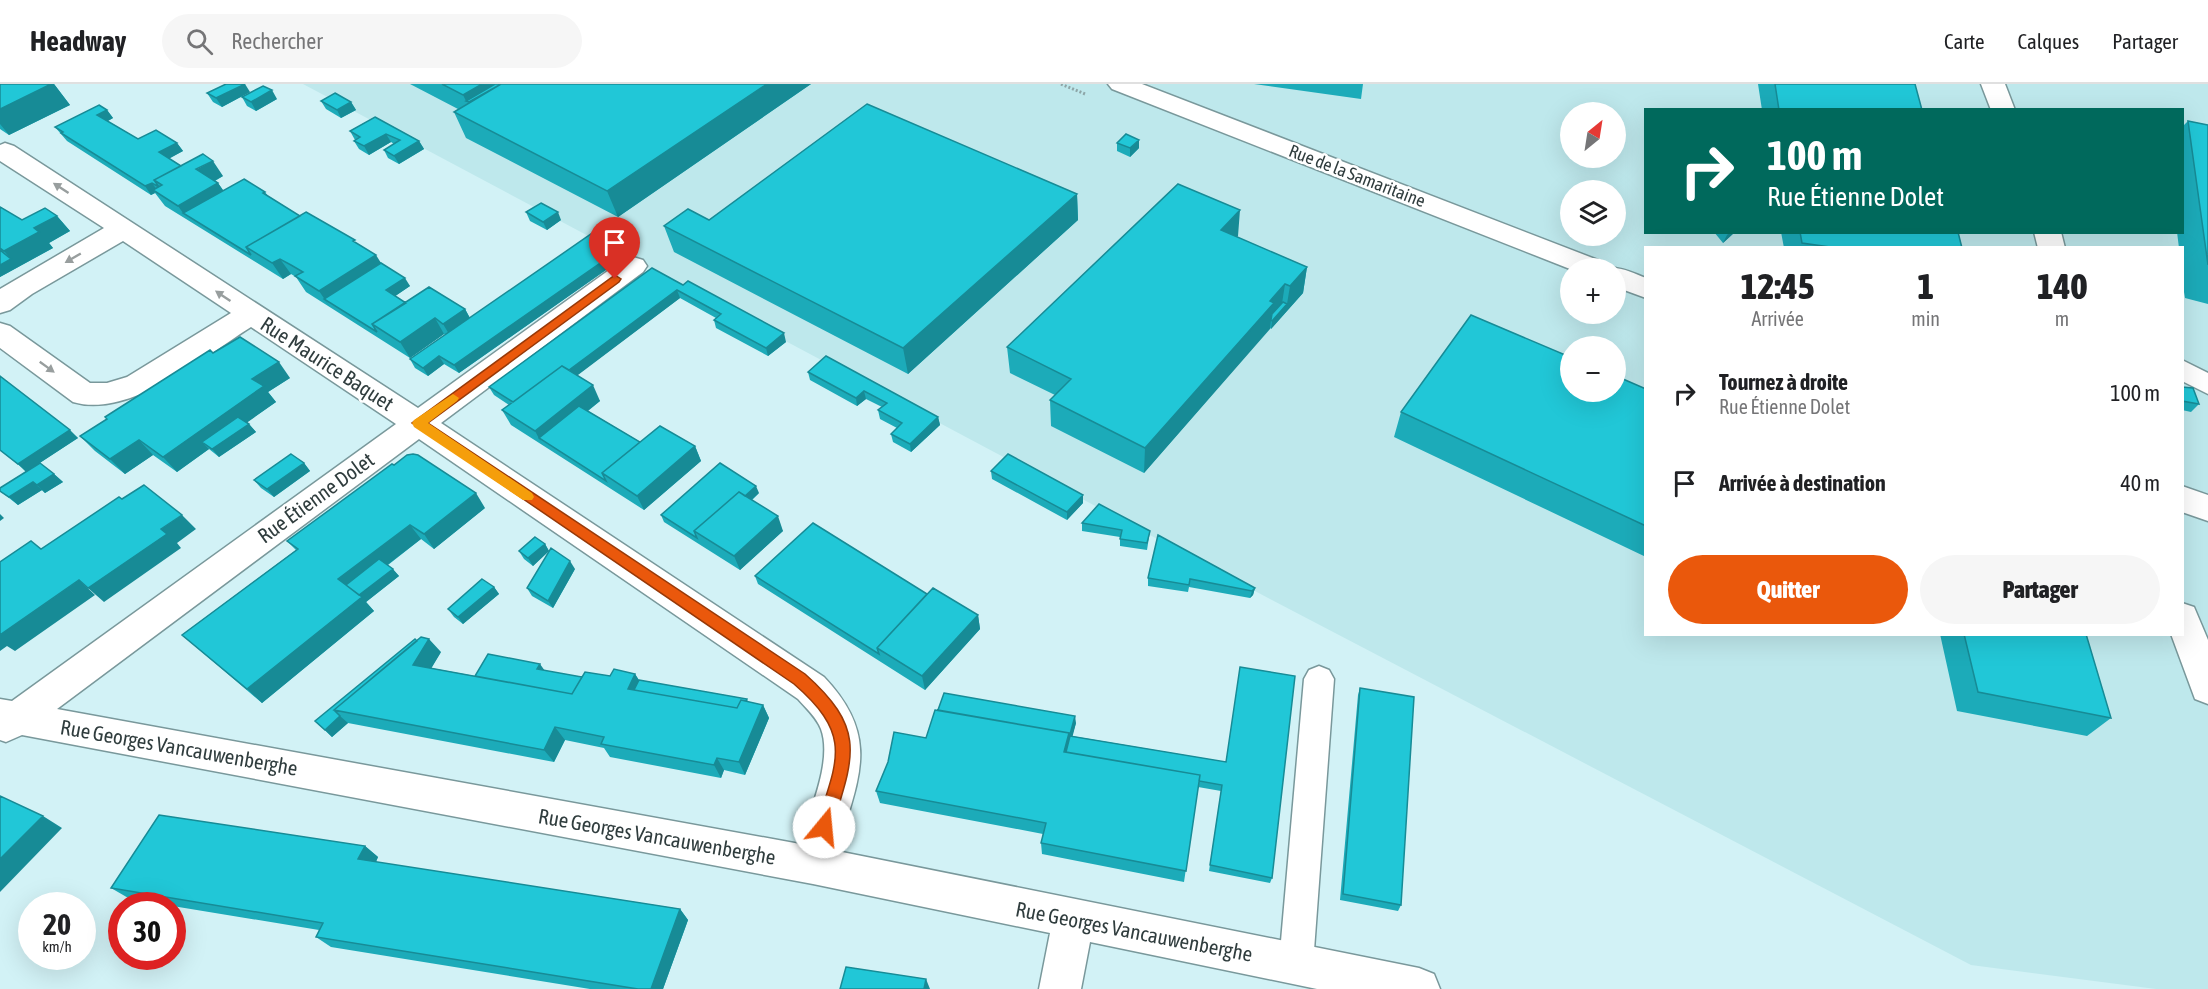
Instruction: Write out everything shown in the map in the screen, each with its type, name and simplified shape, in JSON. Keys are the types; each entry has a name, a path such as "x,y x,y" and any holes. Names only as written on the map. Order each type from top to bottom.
{"street":[{"name":"Rue de la Samaritaine","path":"1120,84 1567,258"},
{"path":"1993,84 2002,108"},
{"name":"Rue Maurice Baquet","path":"3,152 418,423 800,679 820,697 834,717 842,733 844,757 813,865"},
{"path":"0,303 22,287 123,229"},
{"name":"Rue Étienne Dolet","path":"5,721 633,266"},
{"path":"1626,281 1644,288"},
{"name":"Rue Maurice Baquet","path":"0,333 84,394 107,394 137,385 251,314"},
{"path":"2184,499 2208,508"},
{"path":"2184,622 2208,688"},
{"name":"Rue Georges Vancauwenberghe","path":"5,721 813,865 1419,989"},
{"path":"1060,989 1073,920"}],"lane":[{"path":"2184,370 2208,385"},
{"path":"1296,964 1319,679"}],"shaded area":[{"path":"303,84 2208,84 2208,989 2156,989 1971,965 1270,599"}],"building":[{"path":"0,84 51,84 0,109"},
{"path":"226,84 245,84 216,98 207,93"},
{"path":"442,84 482,84 463,95"},
{"path":"495,84 501,84 469,102 466,101"},
{"path":"501,84 767,84 607,191 454,112"},
{"path":"1775,84 1915,84 1921,108 1779,108"},
{"path":"263,86 272,90 251,102 242,97"},
{"path":"335,93 351,102 337,110 321,101"},
{"path":"867,104 1077,194 903,348 664,226 688,209 709,220"},
{"path":"99,105 107,110 97,115 138,139 156,130 177,143 159,152 181,166 154,180 159,187 152,183 145,186 55,127"},
{"path":"375,117 419,141 394,156 384,150 400,140 386,134 364,146 354,141 360,137 350,131"},
{"path":"2188,121 2208,125 2208,265"},
{"path":"1126,134 1139,140 1130,148 1117,143"},
{"path":"203,154 213,161 196,169 218,183 178,206 153,190 162,185 154,180"},
{"path":"244,179 300,216 246,247 251,255 183,213"},
{"path":"1178,184 1240,210 1221,230 1307,267 1290,286 1285,284 1270,301 1274,303 1145,448 1050,400 1071,379 1007,347"},
{"path":"541,203 558,212 543,222 526,212"},
{"path":"0,207 22,220 45,208 57,216 34,228 39,232 4,251 0,248"},
{"path":"306,212 376,255 319,291 295,276 303,272 280,259 272,263 246,247"},
{"path":"591,234 619,250 454,365 439,356 423,368 410,359"},
{"path":"1800,234 1958,234 1962,246 1823,246 1802,243"},
{"path":"0,250 11,259 0,265"},
{"path":"381,263 405,278 386,290 406,303 372,324 377,332 324,299"},
{"path":"652,268 683,285 688,281 784,333 766,348 714,320 721,314 677,290 569,370 562,366 513,402 489,387"},
{"path":"429,287 465,309 443,324 435,318 400,342 372,324"},
{"path":"1283,302 1287,304 1272,321 1272,314"},
{"path":"1471,315 1560,353 1560,402 1626,402 1626,380 1644,388 1644,525 1401,412"},
{"path":"240,337 279,362 252,379 264,386 163,457 139,440 110,459 80,436 107,419 105,417 210,350 213,353"},
{"path":"826,356 938,417 910,444 891,434 902,423 878,410 887,403 864,391 856,398 808,372"},
{"path":"562,366 593,385 535,431 502,410"},
{"path":"0,376 70,430 18,464 0,450"},
{"path":"2184,387 2193,388 2199,404 2184,401"},
{"path":"579,406 640,442 602,473 606,481 539,438"},
{"path":"238,417 249,424 212,449 202,442"},
{"path":"660,426 695,446 637,496 602,473"},
{"path":"291,454 304,463 267,489 254,480"},
{"path":"413,454 476,493 424,534 410,525 338,579 362,597 247,689 182,635 298,549 287,541 392,464"},
{"path":"1008,454 1083,495 1067,512 991,471"},
{"path":"40,463 54,474 37,485 33,482 9,497 0,491 0,488"},
{"path":"720,463 756,486 745,496 739,492 694,531 697,538 661,515"},
{"path":"144,485 182,515 161,529 167,534 88,588 79,580 0,635 0,562 31,541 41,549 119,497 122,499"},
{"path":"739,492 778,516 734,556 694,531"},
{"path":"1099,504 1150,531 1147,543 1120,539 1122,530 1082,523"},
{"path":"813,523 927,594 877,648 879,654 755,576"},
{"path":"1158,535 1255,588 1252,591 1190,579 1189,585 1148,578"},
{"path":"535,537 545,544 528,558 519,551"},
{"path":"551,548 570,561 548,601 527,588"},
{"path":"379,559 393,569 359,595 346,585"},
{"path":"482,579 494,587 458,617 448,609"},
{"path":"933,588 978,615 922,676 877,648"},
{"path":"1964,636 2087,636 2111,718 1978,692"},
{"path":"421,637 429,639 413,665 572,694 585,672 610,676 614,669 635,674 628,689 737,708 741,700 763,705 739,762 717,758 714,765 601,744 604,737 555,727 544,750 334,710"},
{"path":"415,639 417,641 334,710 340,716 325,730 315,721"},
{"path":"488,654 540,664 537,669 582,677 572,694 475,676"},
{"path":"1240,667 1295,676 1272,878 1210,865 1222,785 1199,781 1200,775 1066,752 1070,736 1226,762"},
{"path":"639,680 747,699 746,701 741,700 737,708 634,690"},
{"path":"1360,688 1414,697 1401,905 1343,894"},
{"path":"944,693 1075,716 1069,738 1069,733 938,710"},
{"path":"935,710 1069,733 1064,752 1200,775 1186,871 1041,843 1046,823 876,791 888,762 894,732 926,738"},
{"path":"0,796 43,816 0,859"},
{"path":"159,815 365,846 358,859 680,909 651,989 638,989 316,937 323,923 186,900 186,892 135,892 111,888"},
{"path":"846,967 926,979 924,989 840,989"}],"slow traffic":[{"path":"453,398 418,423 528,497"}],"route":[{"path":"615,279 418,423 811,688 834,717 842,733 844,745 842,770 824,827"}]}
